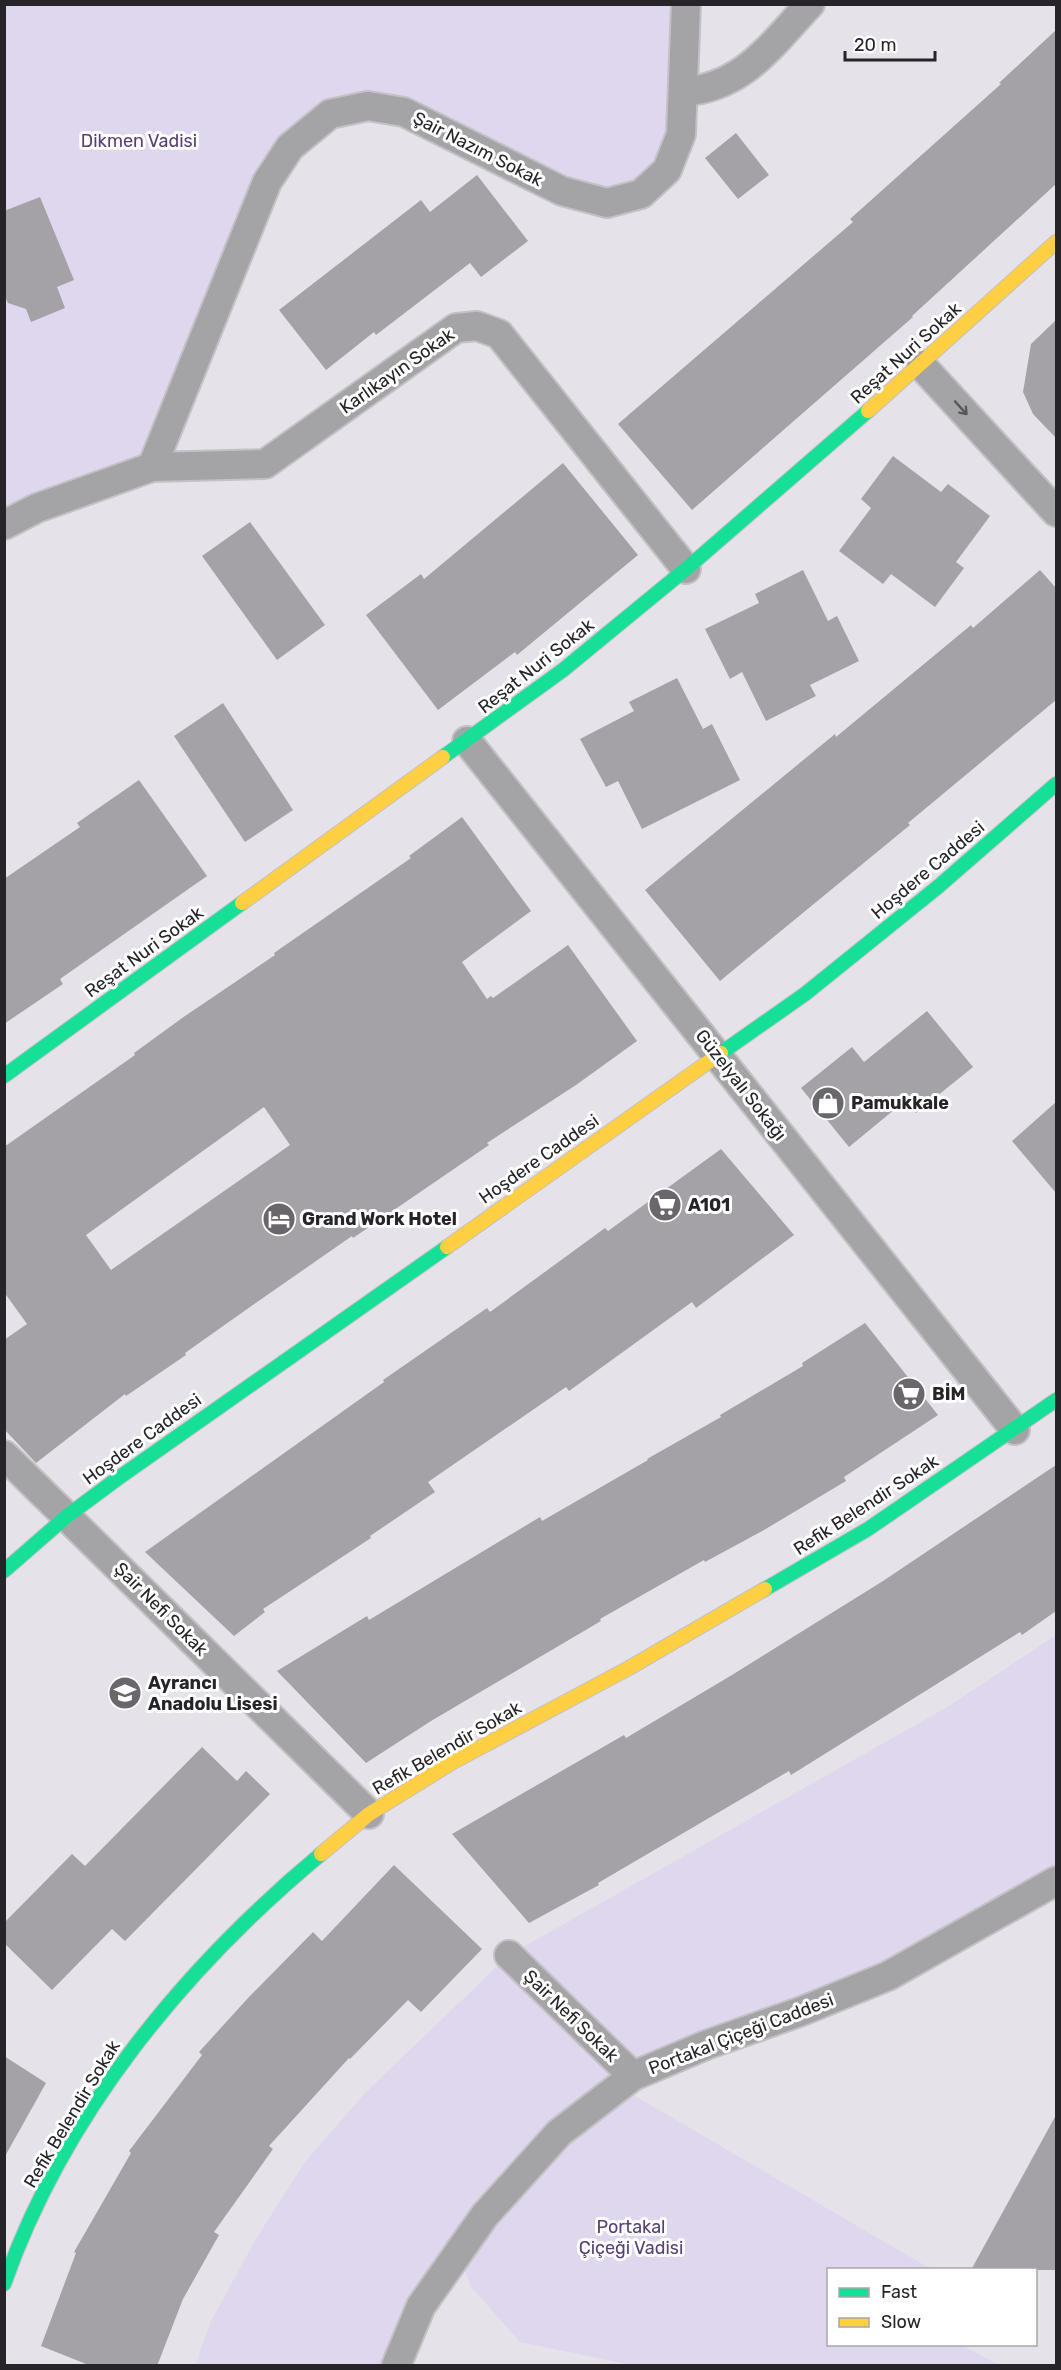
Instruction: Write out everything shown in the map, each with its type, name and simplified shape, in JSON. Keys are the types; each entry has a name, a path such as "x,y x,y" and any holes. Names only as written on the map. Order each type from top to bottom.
{"street":[{"name":"Şair Nazım Sokak","path":"152,467 267,182 290,147 330,114 368,106 404,112 562,191 607,203 641,194 667,170 681,134 686,4"},
{"path":"683,92 711,87 730,80 748,69 810,4"},
{"name":"Reşat Nuri Sokak","path":"4,1076 563,670 686,569 921,365 1056,243"},
{"name":"Karlıkayın Sokak","path":"4,525 37,508 152,467 265,464 456,328 477,326 499,334 686,569"},
{"path":"921,365 1056,512"},
{"name":"Güzelyalı Sokağı","path":"467,741 1015,1430"},
{"name":"Hoşdere Caddesi","path":"4,1571 67,1516 117,1479 805,994 867,945 1056,784"},
{"name":"Refik Belendir Sokak","path":"4,2284 15,2253 58,2165 133,2047 174,1997 242,1927 309,1864 369,1814 453,1762 629,1668 849,1540 1015,1430 1056,1400"},
{"name":"Şair Nefi Sokak","path":"4,1455 369,1814"},
{"name":"Portakal Çiçeği Caddesi","path":"396,2366 421,2306 485,2215 559,2133 633,2076 706,2044 802,2011 888,1976 1056,1881"},
{"name":"Şair Nefi Sokak","path":"509,1955 633,2076"}],"green space":[{"name":"Dikmen Vadisi","path":"5,5 686,5 667,170 607,203 368,106 290,147 152,467 5,525"},
{"name":"Portakal Çiçeği Vadisi","path":"1056,1635 1056,1881 888,1976 618,2086 929,2268 827,2268 827,2346 963,2346 999,2365 636,2366 520,2342 472,2288 456,2250 393,2365 195,2366 211,2321 257,2237 305,2162 365,2093 509,1955 949,1706"}],"building":[{"path":"1056,30 1056,184 913,317 692,510 618,424 853,222 850,219 1001,84 999,83"},
{"path":"736,133 769,175 738,199 705,158"},
{"path":"477,175 528,241 481,277 470,263 376,335 374,332 326,370 279,310 421,200 430,212"},
{"path":"40,197 74,280 57,287 65,308 31,322 26,309 8,303 4,295 4,211"},
{"path":"1056,320 1056,438 1033,414 1023,392 1031,344"},
{"path":"893,456 941,492 948,484 990,516 956,562 964,568 935,607 891,574 883,584 839,551 871,508 861,499"},
{"path":"563,463 638,555 517,655 515,652 438,710 366,615 421,574 424,579"},
{"path":"250,522 325,625 277,660 202,556"},
{"path":"803,570 828,621 837,616 859,661 810,685 816,696 766,721 742,672 730,679 705,629 759,603 755,594"},
{"path":"1040,570 1056,588 1056,700 908,823 910,825 720,981 645,890 971,625 973,628"},
{"path":"677,678 703,729 712,724 740,780 642,829 618,781 606,787 580,739 634,711 629,702"},
{"path":"223,703 293,810 245,842 174,736"},
{"path":"139,780 207,876 60,979 63,984 4,1024 4,879 80,827 77,823"},
{"path":"462,817 531,911 462,962 487,999 491,996 493,998 568,945 637,1041 576,1085 487,1143 489,1145 260,1300 185,1353 186,1355 126,1396 125,1394 36,1463 4,1429 4,1340 27,1324 4,1292 4,1147 135,1055 134,1053 185,1016 411,858 409,856","holes":["264,1107 290,1145 111,1270 86,1235"]},
{"path":"927,1011 973,1067 916,1113 906,1100 849,1147 801,1088 852,1047 864,1062"},
{"path":"1056,1102 1056,1193 1012,1141"},
{"path":"721,1149 794,1235 696,1308 692,1302 569,1391 566,1387 428,1482 435,1492 370,1536 371,1538 263,1609 265,1612 234,1636 145,1552 384,1382 383,1380 487,1308 490,1312 605,1228 608,1231"},
{"path":"865,1323 938,1415 844,1477 846,1481 764,1530 705,1562 704,1560 600,1619 601,1621 431,1721 366,1763 277,1671 367,1616 369,1620 540,1517 542,1521 721,1417 720,1415 803,1366 802,1363"},
{"path":"1056,1465 1056,1611 1022,1635 1020,1632 791,1775 789,1771 598,1883 599,1885 529,1923 452,1834 624,1735 626,1738 732,1675 883,1581"},
{"path":"202,1747 237,1781 246,1771 270,1794 125,1941 112,1929 52,1990 4,1943 4,1923 72,1854 85,1866"},
{"path":"394,1865 482,1949 421,2012 408,2000 349,2058 269,2146 273,2149 214,2232 219,2235 183,2299 157,2366 91,2366 41,2346 76,2253 74,2252 131,2153 129,2151 202,2055 199,2052 313,1932 322,1941"},
{"path":"4,2056 46,2083 4,2158"},
{"path":"1056,2115 1056,2270 972,2268"}],"traffic: fast":[{"path":"443,757 563,670 686,569 868,411"},
{"path":"721,1053 805,994 939,886 1056,784"},
{"path":"4,1076 242,903"},
{"path":"4,1571 67,1516 117,1479 447,1247"},
{"path":"765,1589 868,1529 1056,1400"},
{"path":"4,2284 29,2221 59,2161 94,2104 133,2048 222,1946 321,1854"}],"traffic: slow":[{"path":"868,411 1056,242"},
{"path":"242,903 443,757"},
{"path":"447,1247 721,1053"},
{"path":"321,1854 369,1814 453,1762 629,1668 765,1589"}],"place":[{"name":"Pamukkale","path":"828,1103"},
{"name":"A101","path":"665,1205"},
{"name":"Grand Work Hotel","path":"279,1219"},
{"name":"BİM","path":"909,1394"},
{"name":"Ayrancı Anadolu Lisesi","path":"125,1693"}]}
